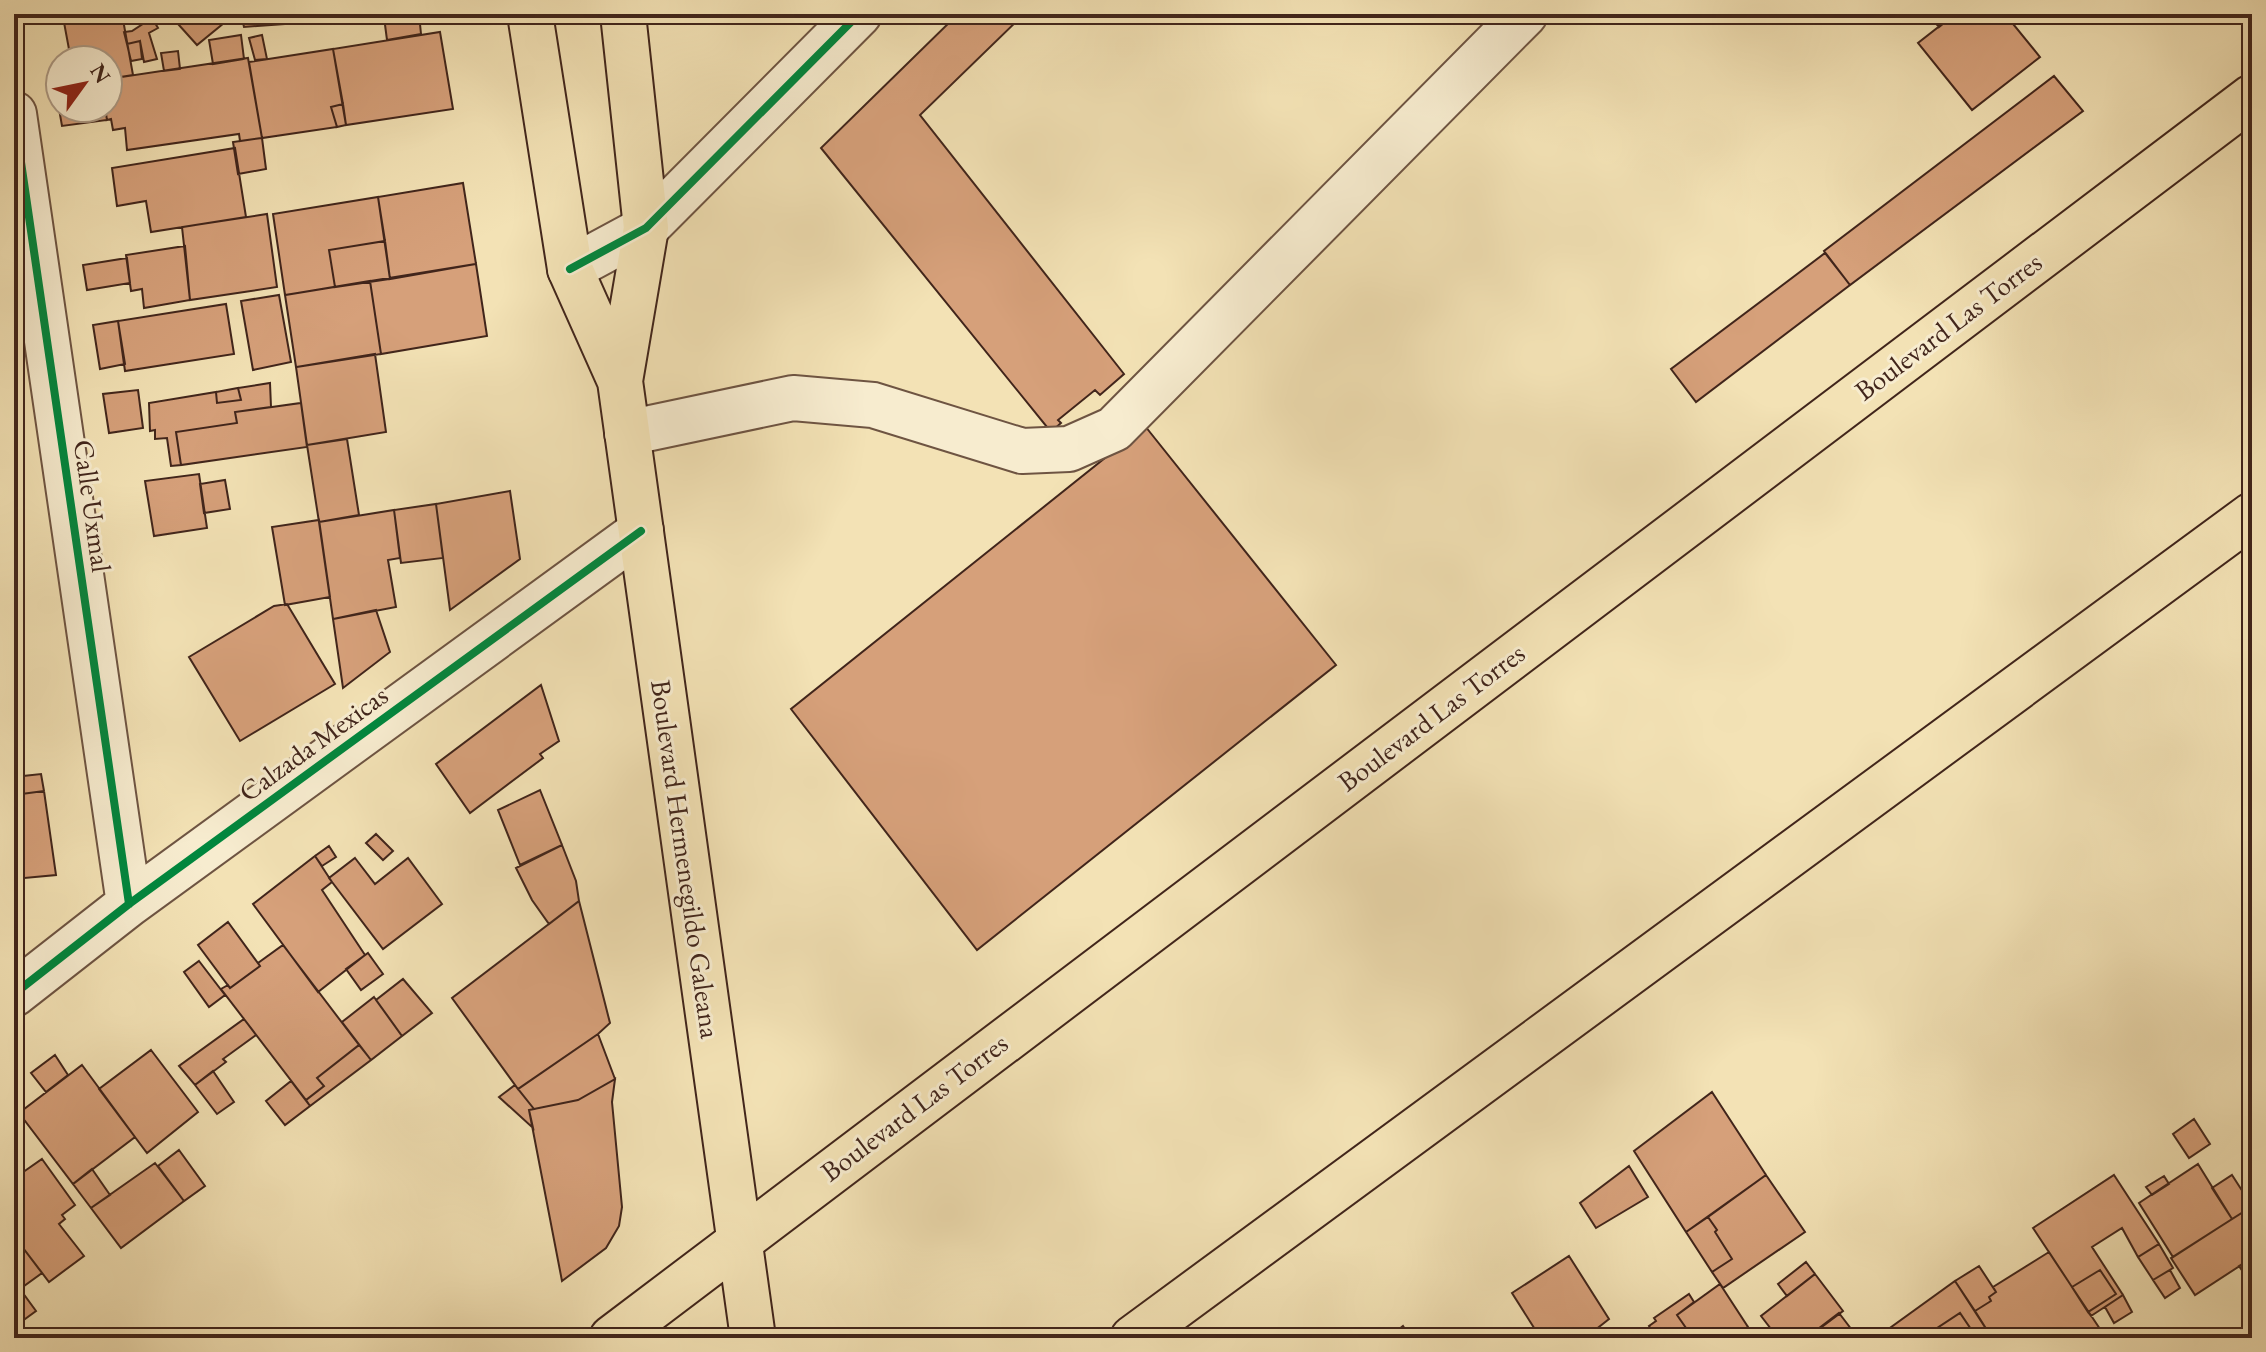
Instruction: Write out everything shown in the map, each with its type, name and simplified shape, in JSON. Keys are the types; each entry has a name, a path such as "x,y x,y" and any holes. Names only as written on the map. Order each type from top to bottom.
{"main road":[{"name":"Boulevard Hermenegildo Galeana","path":"530,14 570,269 620,381 753,1338"},
{"name":"Boulevard Hermenegildo Galeana","path":"620,381 646,228 623,14"},
{"name":"Boulevard Las Torres","path":"612,1338 2252,97"},
{"path":"1133,1338 2252,515"}],"street":[{"path":"570,269 646,228 859,14"},
{"path":"627,433 793,398 873,405 1022,451 1069,449 1114,429 1525,14"},
{"name":"Calle Uxmal","path":"14,114 129,904"},
{"name":"Calzada Mexicas","path":"14,994 129,904 641,531"}],"building":[{"path":"122,14 133,75 124,76 124,44 68,44 63,17"},
{"path":"169,14 235,14 197,45"},
{"path":"241,14 283,14 284,24 244,27"},
{"path":"363,14 419,14 421,34 387,40 384,17 364,20"},
{"path":"958,14 1024,14 920,115 1124,374 1100,395 1095,390 1058,420 1061,423 1051,432 821,148"},
{"path":"1928,14 1955,14 1939,27"},
{"path":"1955,14 2005,14 2040,57 1972,110 1918,43"},
{"path":"152,18 158,28 149,33 157,59 144,62 140,41 127,44 124,32 132,31"},
{"path":"440,32 453,109 346,125 333,49"},
{"path":"241,35 244,59 213,64 209,40"},
{"path":"262,35 267,59 255,60 249,38"},
{"path":"140,41 142,59 131,61 127,44"},
{"path":"333,49 343,104 331,107 337,127 262,138 249,62"},
{"path":"178,51 180,69 164,71 161,53"},
{"path":"248,58 262,138 240,141 239,134 127,150 125,128 113,130 112,124 124,124 124,77"},
{"path":"2054,76 2083,111 1850,285 1824,251"},
{"path":"343,104 346,125 337,127 331,107"},
{"path":"262,138 266,169 238,174 233,142"},
{"path":"235,148 246,217 151,232 146,201 117,206 112,168"},
{"path":"463,183 476,264 390,279 378,197"},
{"path":"378,197 385,241 329,250 335,287 285,295 273,214"},
{"path":"267,214 277,287 190,300 182,227"},
{"path":"385,241 390,279 335,287 329,250"},
{"path":"185,246 190,300 144,308 142,289 131,291 126,255"},
{"path":"1825,253 1850,285 1696,402 1671,369"},
{"path":"127,258 130,283 87,290 83,265"},
{"path":"476,264 487,336 381,354 370,281"},
{"path":"370,281 381,354 296,367 285,295"},
{"path":"279,295 291,362 253,370 241,301"},
{"path":"226,304 234,354 125,371 118,321"},
{"path":"118,321 125,364 100,369 93,325"},
{"path":"375,354 386,432 307,445 296,367"},
{"path":"270,383 271,407 235,412 237,423 176,432 181,465 171,466 167,438 155,439 155,430 150,431 149,403 216,392 217,403 241,400 238,388"},
{"path":"238,388 241,400 217,403 216,392"},
{"path":"138,390 143,428 109,433 103,394"},
{"path":"301,403 307,447 181,465 176,432 237,423 235,412"},
{"path":"1145,426 1336,665 977,950 791,709"},
{"path":"347,439 359,515 319,522 307,445"},
{"path":"199,474 207,528 154,536 145,481"},
{"path":"225,480 230,509 204,513 200,484"},
{"path":"510,491 520,559 450,610 436,504"},
{"path":"436,504 443,558 401,563 394,510"},
{"path":"394,510 400,558 388,560 396,607 333,619 319,522"},
{"path":"319,520 330,597 285,605 272,527"},
{"path":"287,604 335,684 240,741 189,657 274,606"},
{"path":"376,610 390,652 343,688 333,619"},
{"path":"541,685 559,741 540,754 543,758 470,813 436,764"},
{"path":"41,774 44,791 14,795 14,777"},
{"path":"540,790 562,845 520,865 498,810"},
{"path":"44,791 56,875 14,879 14,795"},
{"path":"376,834 393,851 383,860 366,843"},
{"path":"562,845 576,881 579,901 549,924 532,900 516,868"},
{"path":"329,846 336,857 322,866 315,856"},
{"path":"315,856 332,882 322,890 365,955 318,992 253,904"},
{"path":"355,858 375,884 408,858 442,904 383,949 329,878"},
{"path":"579,901 610,1023 518,1089 452,998"},
{"path":"228,922 260,966 230,988 198,945"},
{"path":"283,945 359,1045 317,1078 324,1086 306,1100 221,989 228,985 230,988"},
{"path":"368,953 383,974 361,990 346,969"},
{"path":"199,961 225,995 209,1007 184,972"},
{"path":"403,979 432,1013 402,1036 376,1000"},
{"path":"374,997 402,1036 371,1060 342,1022"},
{"path":"244,1019 256,1035 195,1085 179,1066"},
{"path":"598,1034 615,1079 578,1100 534,1109 518,1089"},
{"path":"359,1045 371,1060 310,1106 306,1100 324,1086 317,1078"},
{"path":"151,1050 198,1112 147,1153 99,1089"},
{"path":"55,1055 68,1075 46,1092 31,1073"},
{"path":"82,1065 135,1137 73,1184 19,1113"},
{"path":"213,1071 234,1102 217,1114 195,1085"},
{"path":"615,1079 612,1102 622,1207 619,1226 606,1248 562,1281 529,1110 578,1100"},
{"path":"291,1081 310,1106 285,1125 266,1101"},
{"path":"515,1085 534,1109 529,1110 533,1128 499,1097"},
{"path":"1712,1092 1766,1175 1686,1232 1634,1151"},
{"path":"2194,1119 2210,1144 2189,1158 2173,1134"},
{"path":"179,1150 205,1186 184,1201 158,1166"},
{"path":"42,1159 75,1205 62,1215 65,1219 59,1224 84,1256 49,1282 14,1236 14,1169 19,1175"},
{"path":"155,1163 184,1201 121,1248 91,1208"},
{"path":"2198,1164 2232,1219 2173,1257 2139,1203"},
{"path":"1629,1166 1648,1197 1596,1228 1580,1203"},
{"path":"92,1169 110,1195 91,1208 73,1184"},
{"path":"1766,1175 1805,1232 1723,1288 1712,1272 1732,1259 1708,1217"},
{"path":"2114,1175 2159,1244 2138,1257 2122,1228 2092,1247 2123,1295 2091,1316 2088,1312 2116,1294 2100,1270 2072,1287 2033,1228"},
{"path":"2232,1175 2252,1206 2252,1216 2248,1209 2232,1219 2212,1188"},
{"path":"2164,1176 2169,1184 2152,1195 2146,1187"},
{"path":"2248,1209 2252,1216 2252,1258 2195,1295 2171,1258"},
{"path":"1708,1217 1732,1259 1712,1272 1686,1232"},
{"path":"14,1236 42,1273 20,1289 36,1311 14,1327"},
{"path":"2159,1244 2173,1268 2153,1280 2138,1257"},
{"path":"2049,1252 2106,1338 1992,1338 1975,1311 1991,1301 1989,1297 1996,1292 1993,1287"},
{"path":"1569,1256 1609,1319 1585,1338 1529,1338 1536,1331 1512,1293"},
{"path":"2252,1258 2252,1285 2239,1266"},
{"path":"1806,1262 1815,1274 1787,1296 1778,1284"},
{"path":"1979,1266 1996,1292 1989,1297 1991,1301 1975,1311 1955,1281"},
{"path":"2100,1270 2116,1294 2088,1312 2072,1287"},
{"path":"2170,1270 2180,1288 2165,1298 2153,1280"},
{"path":"1815,1274 1843,1311 1807,1338 1778,1338 1761,1316"},
{"path":"1955,1281 1992,1338 1977,1338 1960,1313 1922,1338 1876,1338"},
{"path":"1720,1284 1748,1327 1731,1338 1693,1338 1677,1315"},
{"path":"1689,1294 1694,1302 1677,1315 1693,1338 1657,1338 1649,1326 1656,1321 1654,1318"},
{"path":"2123,1295 2132,1312 2114,1323 2105,1307"},
{"path":"1839,1313 1858,1338 1825,1338 1818,1329"},
{"path":"1960,1313 1977,1338 1922,1338"},
{"path":"1403,1326 1411,1338 1388,1338"},
{"path":"1748,1327 1755,1338 1731,1338"}],"cycle path":[{"path":"570,269 646,228 859,14"},
{"path":"14,114 129,904"},
{"path":"14,994 129,904 641,531"}]}
